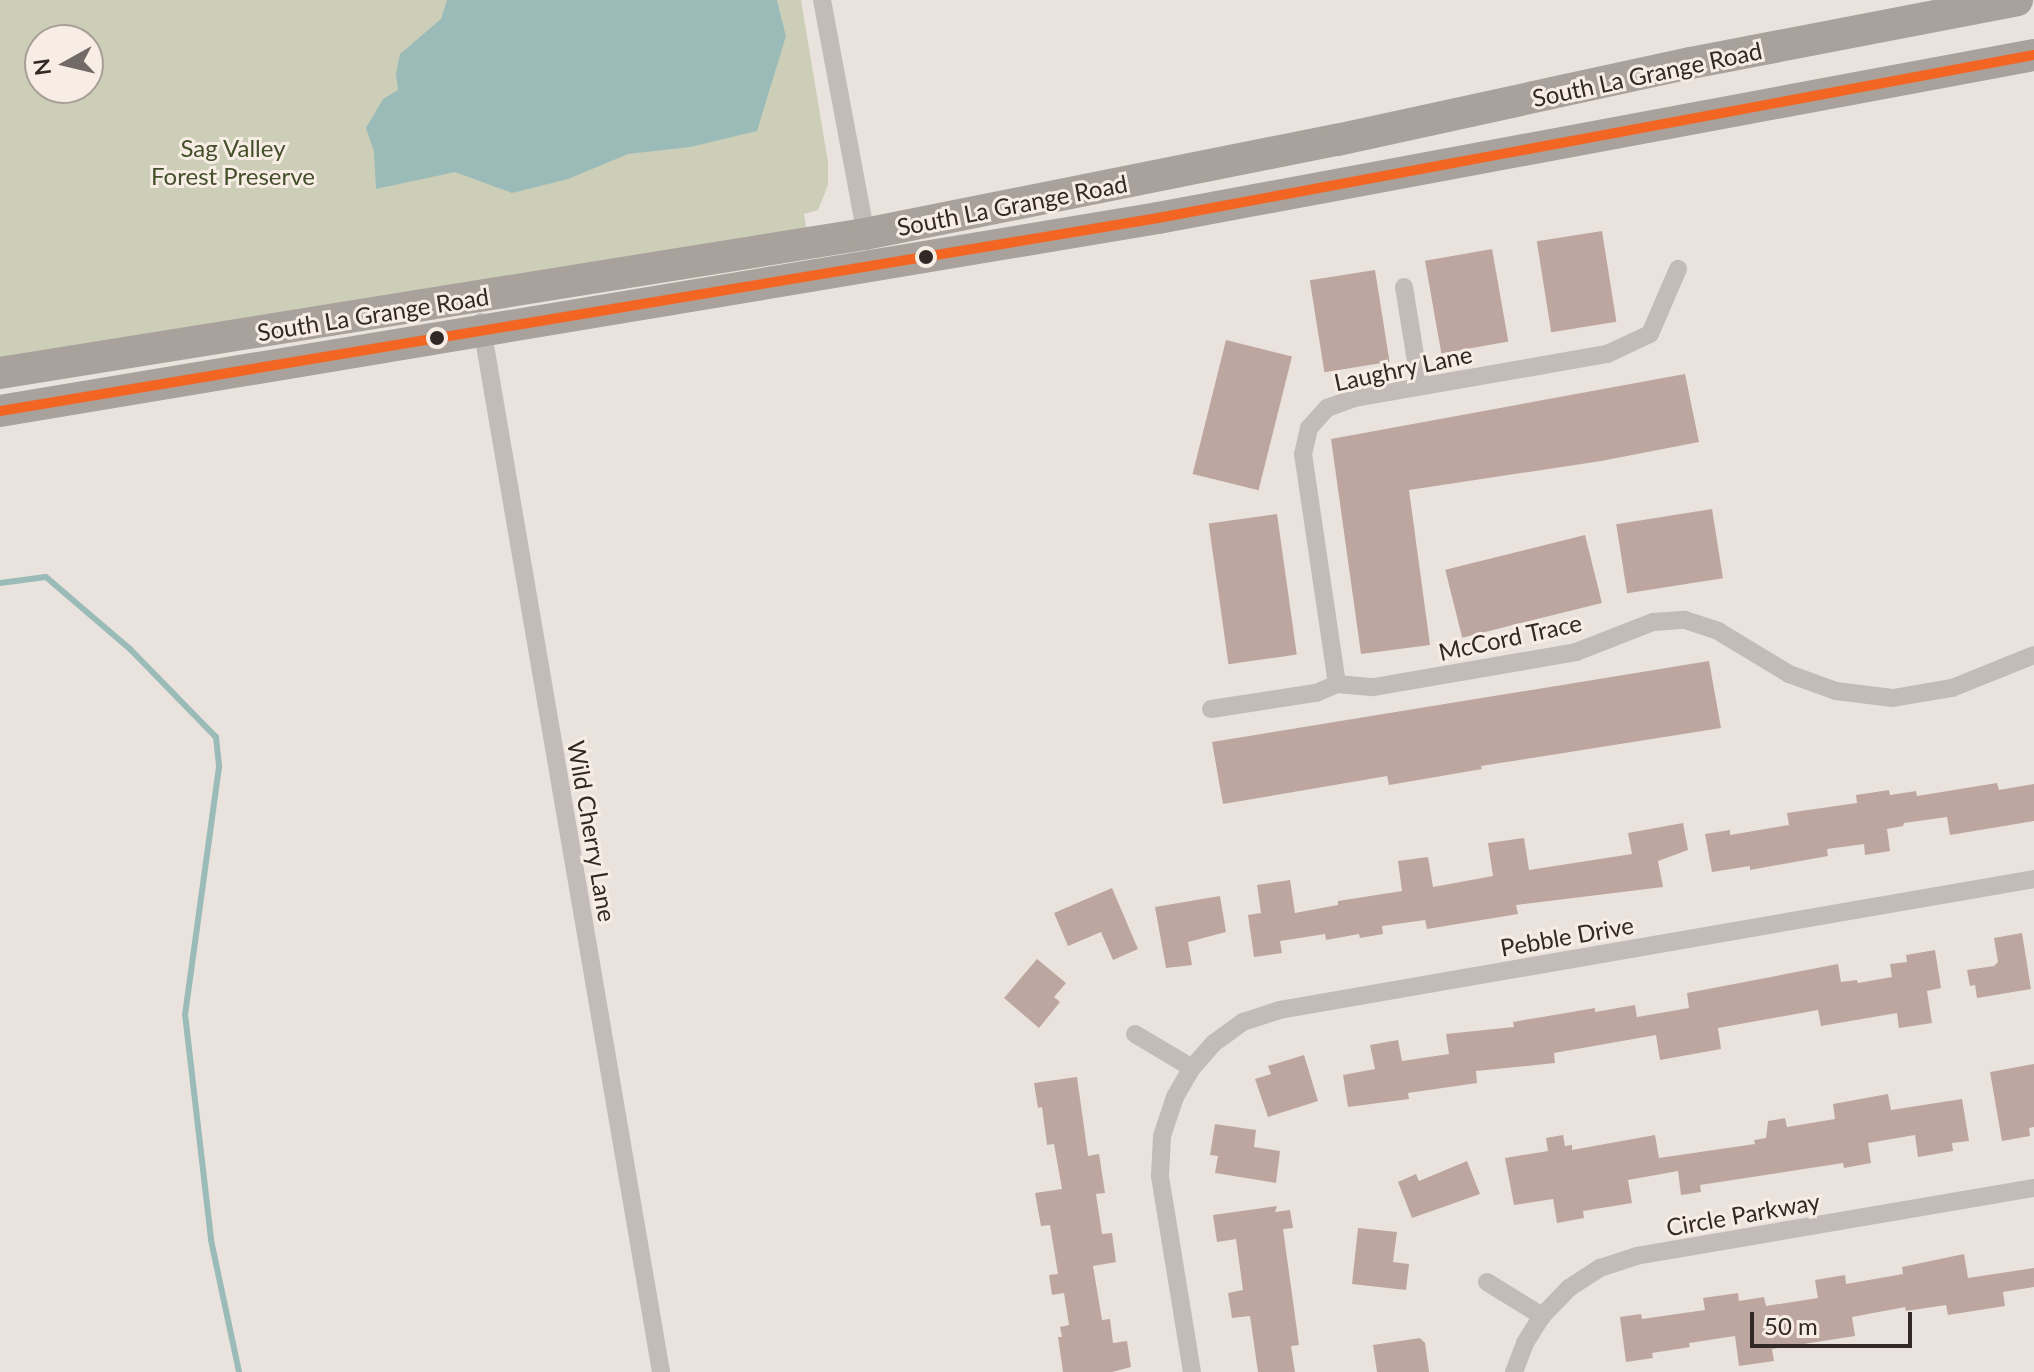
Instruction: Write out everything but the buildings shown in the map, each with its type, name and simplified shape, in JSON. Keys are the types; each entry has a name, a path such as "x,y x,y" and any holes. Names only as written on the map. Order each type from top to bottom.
{"highway":[{"name":"South La Grange Road","path":"0,411 1322,143 1691,63 2017,0"},
{"name":"South La Grange Road","path":"0,373 871,268 1158,218 2034,55"}],"street":[{"path":"822,0 871,268"},
{"name":"Laughry Lane","path":"1337,684 1303,454 1309,428 1327,408 1355,398 1607,354 1650,334 1678,269"},
{"path":"1404,287 1420,386"},
{"name":"Wild Cherry Lane","path":"480,313 661,1372"},
{"name":"McCord Trace","path":"1211,709 1316,693 1337,684 1374,687 1576,652 1653,622 1685,620 1718,631 1789,674 1836,691 1893,698 1952,688 2034,655"},
{"name":"Pebble Drive","path":"1192,1372 1160,1176 1162,1136 1175,1097 1192,1068 1214,1043 1243,1022 1279,1010 2034,879"},
{"path":"1135,1034 1192,1068"},
{"name":"Circle Parkway","path":"1514,1372 1525,1343 1542,1316 1569,1288 1590,1274 1636,1256 2034,1188"},
{"path":"1487,1282 1542,1316"}],"green space":[{"name":"Sag Valley Forest Preserve","path":"0,0 768,0 786,36 777,0 801,0 828,162 828,185 818,210 804,214 807,233 0,363"}],"water":[{"path":"447,0 777,0 786,36 757,131 690,147 628,154 568,179 512,193 455,172 376,189 374,151 366,128 383,99 398,90 396,74 400,54 441,19"}],"waterway":[{"path":"0,583 46,577 130,649 216,737 219,767 185,1014 211,1240 239,1372"}],"transit line":[{"path":"0,411 1158,218 2034,55"}]}
